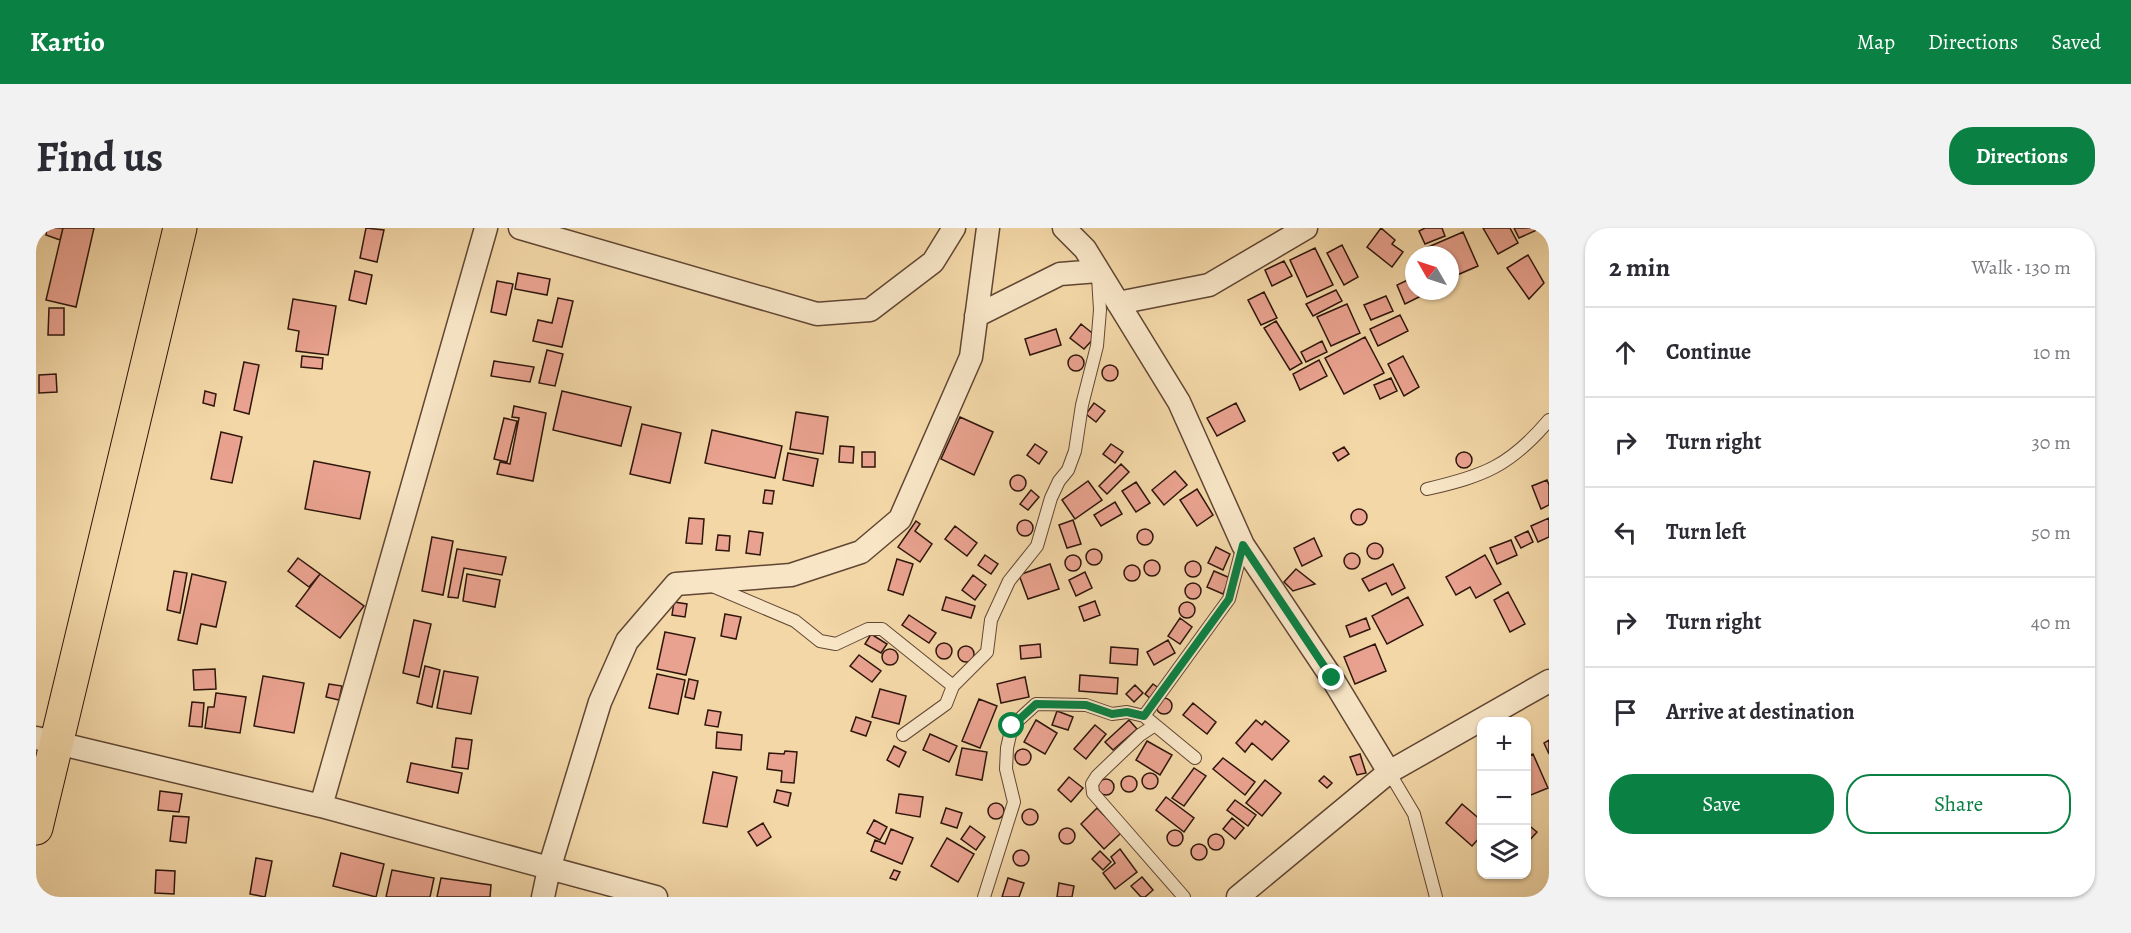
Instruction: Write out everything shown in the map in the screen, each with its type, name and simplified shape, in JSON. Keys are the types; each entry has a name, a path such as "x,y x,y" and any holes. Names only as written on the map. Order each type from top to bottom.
{"highway":[{"path":"36,828 46,740 180,228"}],"street":[{"path":"321,806 486,228"},
{"path":"520,228 817,315 870,310 933,262 954,228"},
{"path":"543,897 549,869 600,702 627,641 676,584 791,575 861,552 900,519 970,357 988,228"},
{"path":"1064,228 1085,249 1179,402 1243,545 1332,678 1389,772"},
{"path":"1118,303 1209,285 1306,228"},
{"path":"976,316 1059,274 1098,271"},
{"path":"1238,897 1389,772 1549,681"},
{"path":"46,740 321,806 656,897"}],"lane":[{"path":"903,735 946,704 953,686 987,652 991,620 1009,581 1037,546 1051,498 1059,481 1068,470 1075,451 1082,405 1098,346 1100,310 1098,271"},
{"path":"1427,489 1470,479 1493,469 1529,444 1549,420"},
{"path":"1144,716 1229,599 1243,545"},
{"path":"702,582 795,621 820,640 836,644 868,628 882,629 953,686"},
{"path":"984,897 1014,802 1006,769 1007,748 1012,726 1036,704 1086,705 1112,714 1127,712 1144,716 1195,758"},
{"path":"1155,725 1140,735 1097,776 1092,784 1093,793 1184,897"},
{"path":"1389,772 1414,814 1436,897"}],"building":[{"path":"47,228 63,228 60,240 46,235"},
{"path":"63,228 94,228 76,307 46,300"},
{"path":"366,228 384,230 377,262 360,258"},
{"path":"1381,228 1395,240 1392,244 1403,252 1392,267 1367,247"},
{"path":"1425,228 1442,228 1445,236 1425,244 1419,231"},
{"path":"1483,228 1510,228 1518,243 1498,254"},
{"path":"1514,228 1541,228 1519,238"},
{"path":"1463,232 1478,266 1459,274 1459,246 1431,246"},
{"path":"1342,245 1358,277 1344,285 1327,253"},
{"path":"1315,248 1333,285 1307,297 1290,260"},
{"path":"1528,255 1544,283 1529,299 1507,268"},
{"path":"1284,261 1292,276 1272,286 1265,270"},
{"path":"355,271 372,275 366,304 349,300"},
{"path":"518,273 550,279 547,295 515,289"},
{"path":"497,281 513,284 506,315 491,312"},
{"path":"1405,281 1405,300 1413,300 1405,304 1397,285"},
{"path":"1336,290 1342,301 1313,316 1306,304"},
{"path":"1264,292 1277,318 1261,325 1248,300"},
{"path":"1386,296 1393,311 1371,320 1364,305"},
{"path":"558,298 573,301 562,347 533,341 538,320 552,323"},
{"path":"293,299 336,306 328,355 296,351 299,331 288,329"},
{"path":"1347,304 1360,333 1331,346 1317,317"},
{"path":"49,308 64,308 64,335 48,335"},
{"path":"1400,315 1408,331 1378,346 1370,329"},
{"path":"1276,321 1302,363 1290,370 1264,328"},
{"path":"1081,324 1096,336 1084,349 1070,338"},
{"path":"1056,329 1061,345 1030,355 1025,339"},
{"path":"1365,337 1384,373 1344,394 1325,358"},
{"path":"1322,341 1327,352 1306,362 1301,352"},
{"path":"547,350 563,354 555,386 539,383"},
{"path":"1076,355 1084,363 1076,371 1068,363"},
{"path":"302,356 323,358 322,369 301,367"},
{"path":"1403,356 1419,387 1404,396 1388,364"},
{"path":"1319,360 1327,376 1300,390 1293,374"},
{"path":"494,361 534,367 530,382 491,376"},
{"path":"244,362 259,365 249,414 234,410"},
{"path":"1110,365 1118,373 1110,381 1102,373"},
{"path":"56,374 57,392 39,393 39,375"},
{"path":"1391,378 1397,391 1380,399 1374,385"},
{"path":"205,391 216,394 214,406 203,403"},
{"path":"562,391 631,407 621,446 553,430"},
{"path":"1094,403 1105,411 1096,422 1086,414"},
{"path":"1236,403 1245,421 1217,436 1207,418"},
{"path":"514,406 546,413 533,481 497,474 500,462 510,464 519,418 512,417"},
{"path":"796,412 828,417 823,454 790,449"},
{"path":"960,417 993,432 974,475 941,459"},
{"path":"504,418 517,421 507,462 494,459"},
{"path":"642,424 681,433 670,483 630,474"},
{"path":"712,430 782,446 775,478 705,463"},
{"path":"221,432 242,437 232,483 211,479"},
{"path":"1035,444 1047,452 1039,464 1027,455"},
{"path":"1111,444 1123,452 1115,463 1103,454"},
{"path":"840,446 854,447 853,463 839,462"},
{"path":"1344,447 1349,454 1338,461 1333,453"},
{"path":"862,452 875,452 875,467 862,467"},
{"path":"1464,452 1472,460 1464,468 1456,460"},
{"path":"788,453 818,459 813,486 783,480"},
{"path":"314,461 370,472 360,519 305,509"},
{"path":"1121,464 1129,472 1107,494 1099,486"},
{"path":"1175,471 1187,485 1164,505 1152,490"},
{"path":"1018,475 1026,483 1018,491 1010,483"},
{"path":"1547,480 1549,505 1541,509 1532,486"},
{"path":"1088,481 1102,500 1075,519 1062,500"},
{"path":"1136,482 1150,503 1136,512 1122,491"},
{"path":"1197,489 1213,515 1197,526 1180,500"},
{"path":"765,490 774,491 772,504 763,503"},
{"path":"1031,490 1039,497 1028,510 1020,504"},
{"path":"1115,502 1122,514 1101,526 1094,515"},
{"path":"1359,509 1367,517 1359,525 1351,517"},
{"path":"689,518 704,519 702,544 686,543"},
{"path":"1549,518 1549,537 1538,542 1531,526"},
{"path":"1025,520 1033,528 1025,536 1017,528"},
{"path":"1073,520 1081,544 1067,548 1059,525"},
{"path":"916,521 920,524 915,531 932,544 920,562 898,547"},
{"path":"955,526 977,543 967,556 945,539"},
{"path":"1145,529 1153,537 1145,545 1137,537"},
{"path":"749,531 763,533 760,555 746,553"},
{"path":"1528,531 1533,542 1521,548 1515,537"},
{"path":"718,535 730,536 729,551 716,550"},
{"path":"432,537 453,541 443,595 422,591"},
{"path":"1314,538 1322,556 1302,566 1294,548"},
{"path":"1511,540 1517,555 1497,564 1490,548"},
{"path":"1375,543 1383,551 1375,559 1367,551"},
{"path":"1216,547 1230,554 1223,570 1208,563"},
{"path":"457,549 506,557 502,575 464,568 458,598 448,597"},
{"path":"1094,549 1102,557 1094,565 1086,557"},
{"path":"1352,553 1360,561 1352,569 1344,561"},
{"path":"985,555 998,564 991,574 978,565"},
{"path":"1073,555 1081,563 1073,571 1065,563"},
{"path":"1485,555 1501,584 1476,598 1470,587 1456,595 1446,577"},
{"path":"298,558 320,574 309,587 288,571"},
{"path":"897,559 913,564 903,595 888,590"},
{"path":"1152,560 1160,568 1152,576 1144,568"},
{"path":"1193,561 1201,569 1193,577 1185,569"},
{"path":"1050,564 1059,589 1028,599 1019,575"},
{"path":"1393,564 1405,588 1392,595 1386,583 1369,591 1362,579"},
{"path":"1132,565 1140,573 1132,581 1124,573"},
{"path":"1296,569 1315,584 1293,591 1284,582"},
{"path":"174,571 187,573 180,613 167,610"},
{"path":"1214,571 1230,578 1223,594 1207,587"},
{"path":"1085,572 1092,588 1076,596 1069,580"},
{"path":"192,574 226,582 216,627 201,624 197,644 178,640"},
{"path":"320,574 364,606 340,638 296,606"},
{"path":"467,574 500,580 495,607 463,601"},
{"path":"973,575 986,585 975,600 962,590"},
{"path":"1193,583 1199,585 1201,591 1199,597 1193,599 1187,597 1185,591 1187,585"},
{"path":"1508,592 1525,624 1510,632 1494,600"},
{"path":"946,597 975,606 971,618 942,610"},
{"path":"1408,597 1423,625 1387,644 1372,616"},
{"path":"1095,601 1100,615 1084,621 1079,607"},
{"path":"674,602 687,604 685,617 672,615"},
{"path":"1187,602 1195,610 1187,618 1179,610"},
{"path":"725,614 741,617 736,639 721,636"},
{"path":"909,615 936,633 929,643 902,625"},
{"path":"1180,618 1192,627 1180,644 1168,636"},
{"path":"1366,618 1370,629 1350,637 1346,626"},
{"path":"414,620 431,624 419,677 403,673"},
{"path":"665,632 695,638 686,675 657,669"},
{"path":"871,634 887,644 881,653 865,644"},
{"path":"1168,640 1175,653 1154,665 1147,652"},
{"path":"944,643 952,651 944,659 936,651"},
{"path":"1040,644 1041,657 1021,659 1020,646"},
{"path":"1375,644 1386,671 1355,684 1344,657"},
{"path":"966,646 974,654 966,662 958,654"},
{"path":"1111,647 1138,649 1137,665 1110,663"},
{"path":"890,649 898,657 890,665 882,657"},
{"path":"859,655 881,671 872,682 850,666"},
{"path":"425,666 440,670 432,707 417,703"},
{"path":"215,669 216,689 194,690 193,670"},
{"path":"444,671 478,677 471,714 437,708"},
{"path":"657,674 685,680 678,714 649,708"},
{"path":"1080,675 1118,678 1117,694 1079,691"},
{"path":"263,676 304,683 294,733 254,726"},
{"path":"1025,677 1029,697 1001,703 997,684"},
{"path":"689,679 698,681 694,699 685,697"},
{"path":"329,684 342,686 339,700 326,697"},
{"path":"1153,684 1160,689 1151,699 1145,694"},
{"path":"1135,685 1143,693 1134,702 1126,694"},
{"path":"880,689 906,696 899,724 872,717"},
{"path":"216,693 246,697 240,733 205,728 208,707 214,707"},
{"path":"1164,698 1172,706 1164,714 1156,706"},
{"path":"979,699 997,706 980,748 962,741"},
{"path":"192,702 204,703 202,727 189,726"},
{"path":"1193,703 1216,722 1207,734 1183,715"},
{"path":"708,710 721,712 718,727 705,725"},
{"path":"1057,711 1073,717 1068,730 1052,725"},
{"path":"856,717 871,722 866,736 851,731"},
{"path":"1036,720 1057,733 1045,754 1024,742"},
{"path":"1129,720 1137,729 1113,750 1105,742"},
{"path":"1256,720 1262,725 1265,721 1289,741 1272,760 1252,743 1245,752 1236,743"},
{"path":"1095,725 1106,734 1086,759 1074,749"},
{"path":"717,732 742,735 741,750 716,748"},
{"path":"930,734 957,746 949,762 923,750"},
{"path":"456,738 472,740 468,769 452,767"},
{"path":"1549,740 1549,754 1544,743"},
{"path":"1147,741 1172,755 1160,775 1136,760"},
{"path":"894,746 906,752 899,767 887,760"},
{"path":"962,748 987,752 982,780 956,775"},
{"path":"1023,749 1031,757 1023,765 1015,757"},
{"path":"785,751 797,752 794,783 781,782 782,771 767,769 769,753 784,754"},
{"path":"1360,754 1366,773 1357,775 1350,757"},
{"path":"1533,754 1548,788 1531,795 1531,771 1531,755"},
{"path":"1223,758 1255,782 1245,795 1213,769"},
{"path":"411,763 462,773 458,793 407,782"},
{"path":"1194,768 1206,776 1184,806 1172,798"},
{"path":"713,772 737,777 727,827 703,823"},
{"path":"1150,773 1158,781 1150,789 1142,781"},
{"path":"1129,776 1137,784 1129,792 1121,784"},
{"path":"1324,776 1332,783 1327,788 1319,781"},
{"path":"1069,777 1083,788 1071,802 1058,790"},
{"path":"1106,779 1114,787 1106,795 1098,787"},
{"path":"1265,780 1281,793 1262,816 1246,803"},
{"path":"777,790 791,793 788,806 774,802"},
{"path":"160,791 182,794 179,812 158,810"},
{"path":"899,794 923,797 920,817 896,813"},
{"path":"1166,797 1194,818 1184,832 1156,810"},
{"path":"1235,800 1256,815 1248,826 1227,810"},
{"path":"996,803 1004,811 996,819 988,811"},
{"path":"1462,804 1477,817 1477,840 1472,846 1446,823"},
{"path":"946,808 962,813 957,828 941,823"},
{"path":"1097,808 1121,833 1104,849 1081,824"},
{"path":"1030,809 1038,817 1030,825 1022,817"},
{"path":"173,816 189,817 186,843 170,841"},
{"path":"1232,818 1244,828 1235,839 1223,829"},
{"path":"874,820 887,827 880,840 867,833"},
{"path":"763,823 771,837 757,846 748,832"},
{"path":"970,826 985,837 976,850 961,839"},
{"path":"1531,827 1537,832 1531,839"},
{"path":"1067,828 1075,836 1067,844 1059,836"},
{"path":"891,829 913,838 902,864 871,851 875,840 885,844"},
{"path":"1175,830 1183,838 1175,846 1167,838"},
{"path":"1216,834 1224,842 1216,850 1208,842"},
{"path":"947,838 974,854 958,882 931,866"},
{"path":"1199,844 1207,852 1199,860 1191,852"},
{"path":"1120,849 1137,872 1115,889 1103,873 1115,863 1111,857"},
{"path":"1021,850 1029,858 1021,866 1013,858"},
{"path":"1100,851 1111,862 1103,870 1092,859"},
{"path":"341,853 384,864 376,897 333,886"},
{"path":"256,858 272,861 265,897 250,894"},
{"path":"156,870 175,871 174,894 155,893"},
{"path":"392,870 434,878 430,897 386,897"},
{"path":"894,870 900,872 896,880 890,878"},
{"path":"1142,877 1153,890 1145,897 1141,897 1131,886"},
{"path":"441,878 491,885 490,897 437,897"},
{"path":"1008,878 1024,883 1019,897 1002,897"},
{"path":"1059,883 1074,886 1072,897 1057,897"}],"route":[{"path":"1012,726 1036,704 1086,705 1112,714 1127,712 1144,716 1229,599 1243,545 1332,678"}]}
